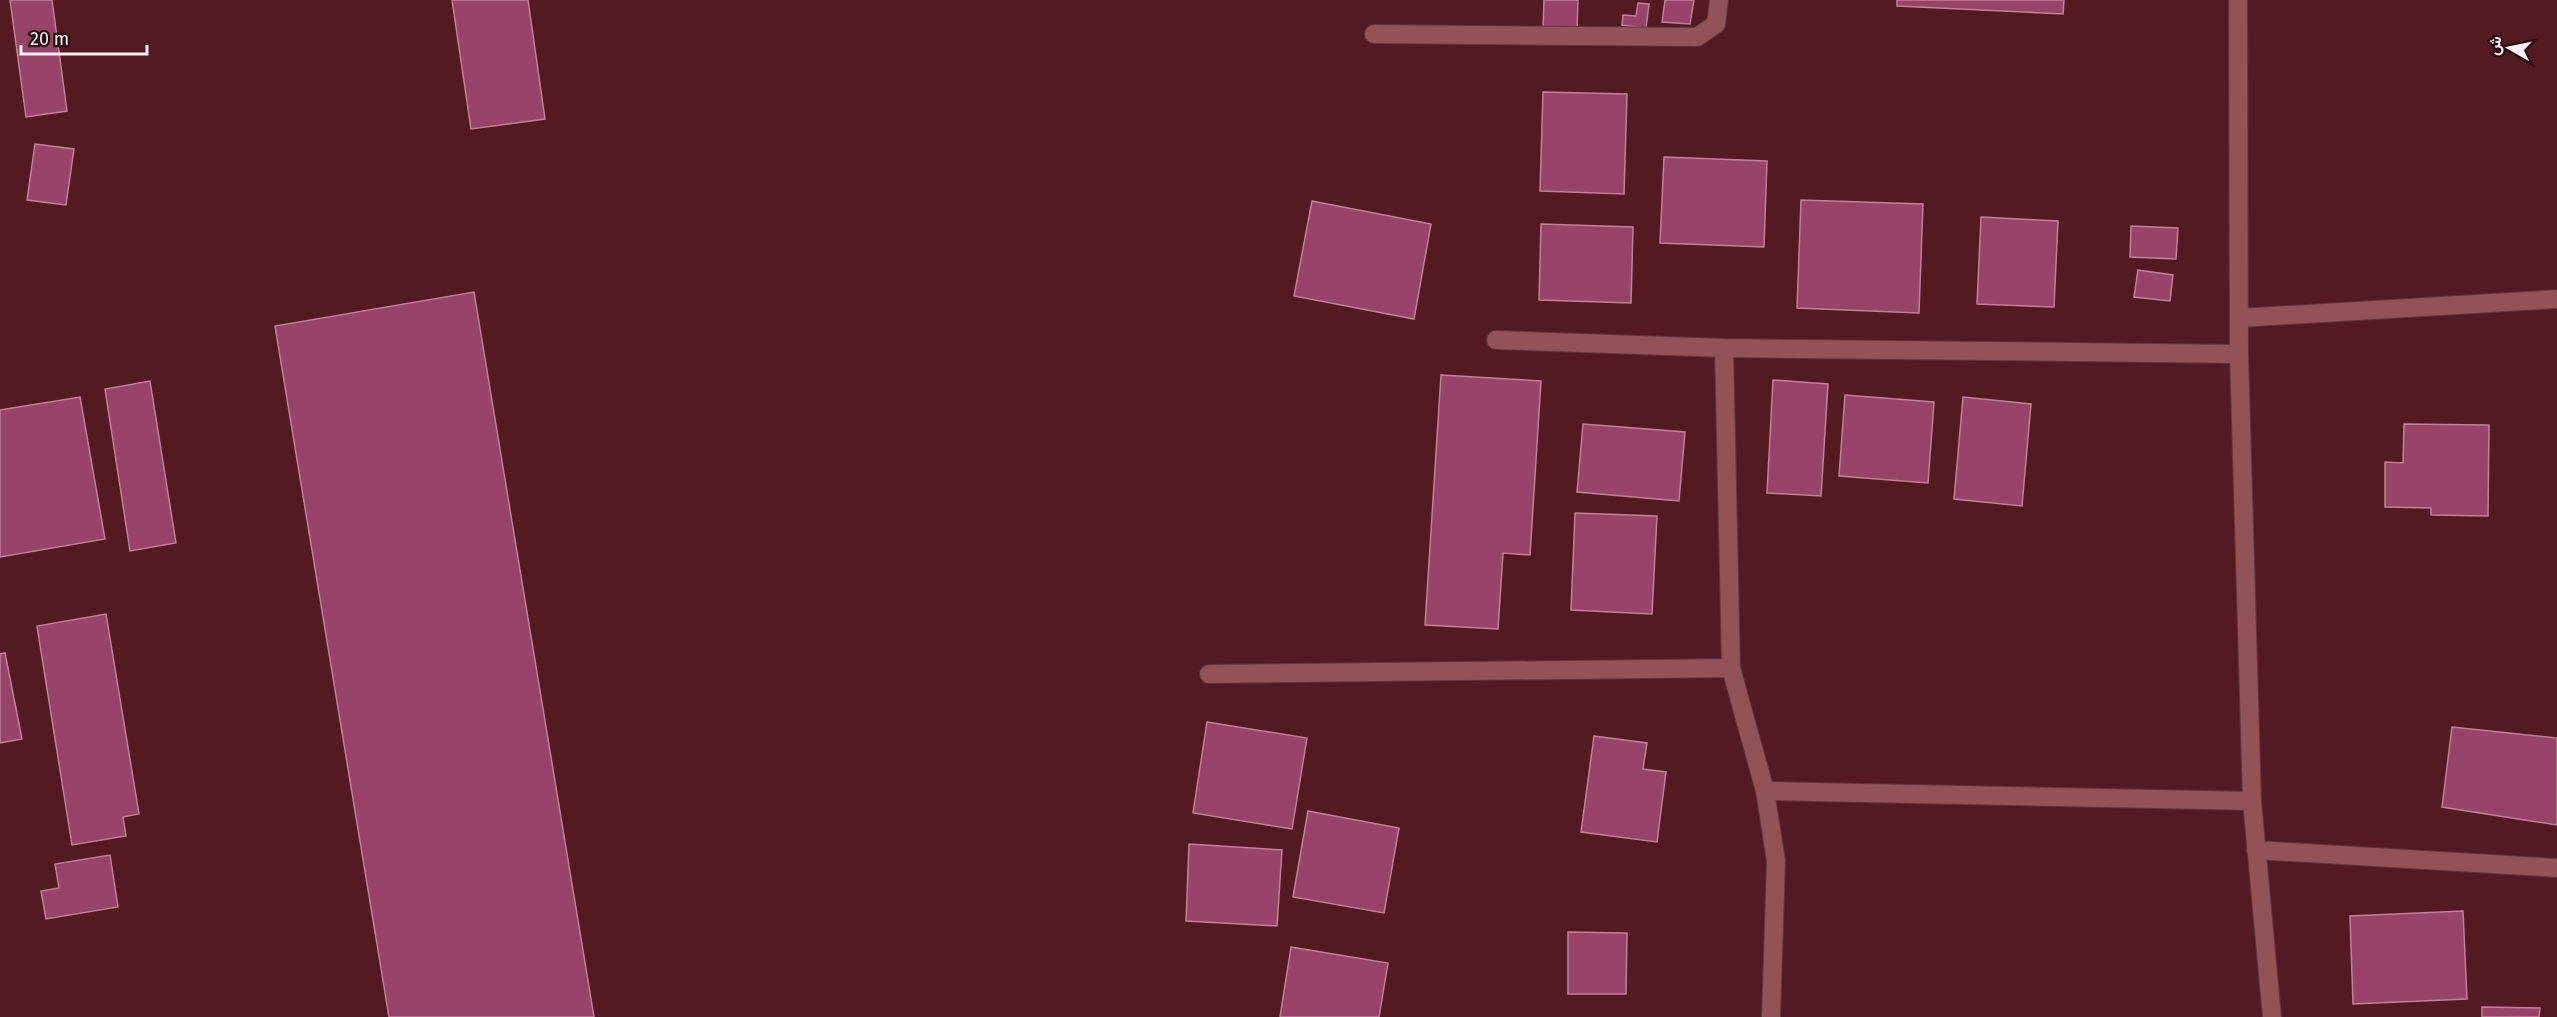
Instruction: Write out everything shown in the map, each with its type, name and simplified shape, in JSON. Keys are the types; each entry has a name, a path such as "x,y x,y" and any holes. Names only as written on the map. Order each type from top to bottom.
{"street":[{"path":"1374,34 1697,37 1716,24 1719,0"},
{"path":"2238,0 2239,354 2252,801 2272,1017"},
{"path":"2239,318 2557,299"},
{"path":"1496,340 1724,348 2239,354"},
{"path":"1724,348 1731,668 1765,791 1776,861 1771,1017"},
{"path":"1209,674 1731,668"},
{"path":"1765,791 2252,801"},
{"path":"2256,850 2557,868"}],"building":[{"path":"10,0 52,0 67,111 26,117"},
{"path":"452,0 528,0 545,119 471,129"},
{"path":"1544,0 1578,0 1577,30 1543,29"},
{"path":"1665,0 1694,0 1690,24 1662,22"},
{"path":"1897,0 2064,0 2063,14 1897,6"},
{"path":"1638,3 1649,4 1646,28 1622,25 1623,15 1636,16"},
{"path":"1543,92 1627,94 1624,194 1540,191"},
{"path":"35,144 74,149 66,205 27,200"},
{"path":"1664,157 1767,161 1764,247 1660,243"},
{"path":"1801,200 1923,204 1919,313 1797,308"},
{"path":"1312,201 1431,224 1414,319 1294,296"},
{"path":"1981,217 2058,221 2054,307 1977,304"},
{"path":"1541,224 1633,227 1631,303 1539,300"},
{"path":"2131,226 2178,228 2176,259 2130,257"},
{"path":"2138,270 2173,275 2170,301 2134,297"},
{"path":"474,292 594,1017 389,1017 275,326"},
{"path":"1441,375 1541,381 1530,555 1503,553 1498,629 1425,625"},
{"path":"1773,380 1828,384 1821,496 1767,493"},
{"path":"150,381 176,543 130,551 105,389"},
{"path":"1845,395 1934,402 1928,483 1839,476"},
{"path":"80,397 105,539 0,557 0,410"},
{"path":"1963,397 2031,404 2022,506 1954,499"},
{"path":"1583,424 1685,432 1679,501 1577,492"},
{"path":"2404,424 2489,425 2488,516 2431,515 2431,508 2385,507 2385,462 2403,463"},
{"path":"1575,513 1657,516 1652,614 1571,610"},
{"path":"106,614 139,814 123,817 126,836 72,845 37,626"},
{"path":"5,653 22,739 0,743 0,654"},
{"path":"1207,722 1307,738 1292,829 1193,813"},
{"path":"2452,727 2557,738 2557,825 2442,807"},
{"path":"1594,736 1647,743 1643,769 1666,772 1657,842 1581,832"},
{"path":"1308,811 1399,828 1384,913 1293,897"},
{"path":"1189,844 1282,850 1277,926 1186,921"},
{"path":"110,855 118,907 46,919 41,891 59,888 55,864"},
{"path":"2463,911 2467,999 2353,1004 2350,916"},
{"path":"1568,932 1627,933 1626,994 1568,994"},
{"path":"1291,947 1388,963 1379,1017 1280,1017"},
{"path":"2482,1007 2540,1008 2539,1017 2482,1017"}]}
